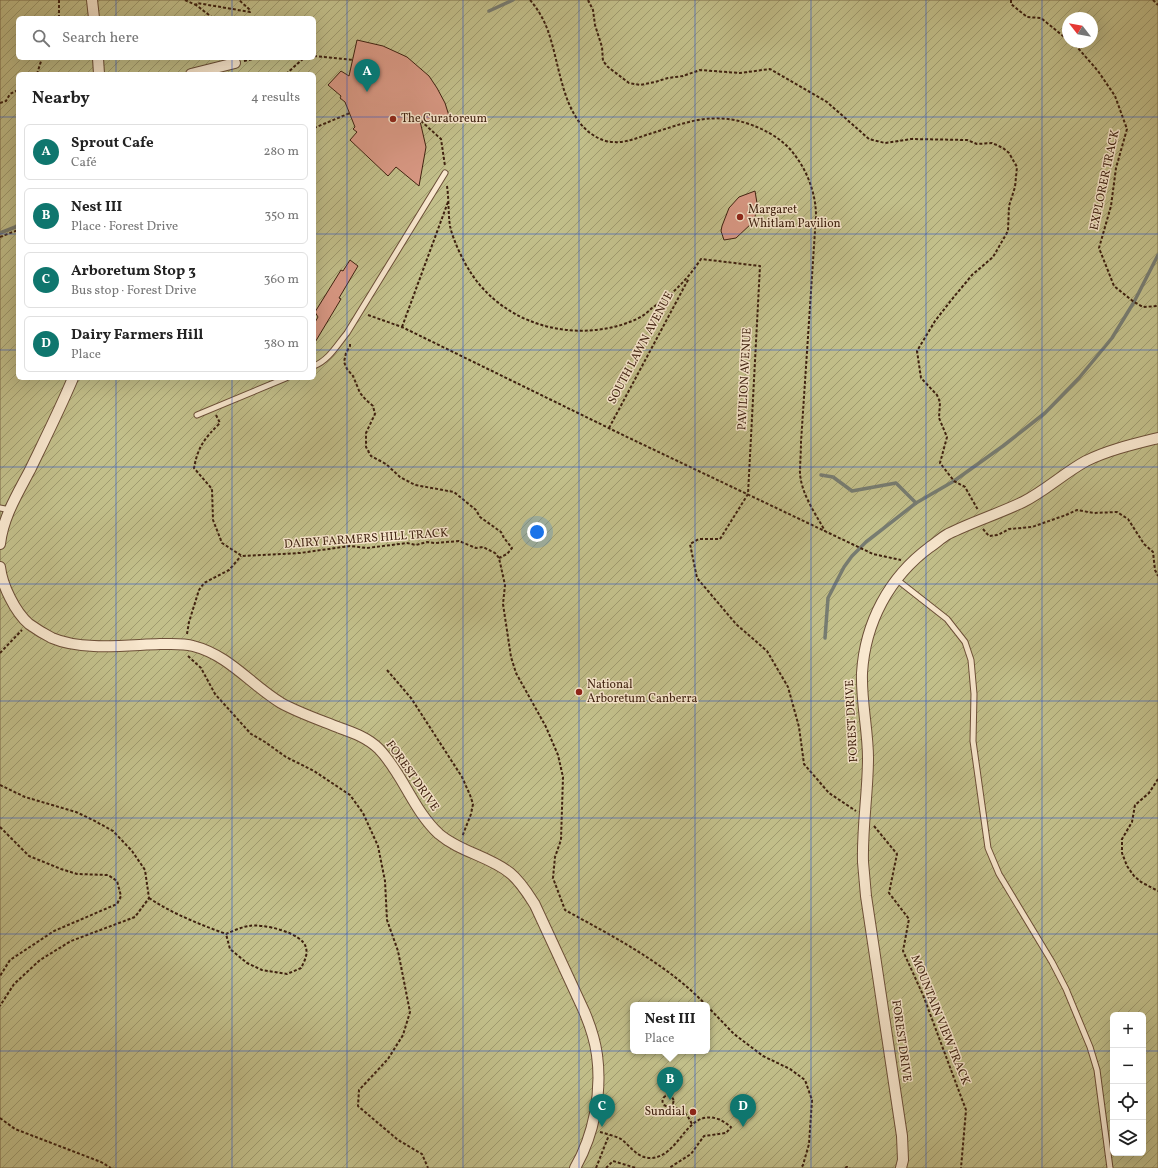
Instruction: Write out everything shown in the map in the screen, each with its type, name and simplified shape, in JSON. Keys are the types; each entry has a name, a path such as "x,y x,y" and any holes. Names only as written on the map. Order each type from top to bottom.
{"street":[{"path":"92,0 94,16"},
{"path":"98,60 100,72"},
{"path":"199,72 235,63"},
{"path":"0,544 5,509 60,409 72,380"},
{"name":"FOREST DRIVE","path":"902,1168 902,1136 866,896 863,862 868,757 862,675 865,649 875,616 885,595 896,579 912,562 947,535 1028,499 1087,461 1109,452 1158,438"},
{"name":"FOREST DRIVE","path":"0,567 9,595 17,609 28,623 53,638 87,646 173,644 186,645 206,650 221,658 262,690 293,709 360,735 373,743 388,760 432,827 458,847 484,858 510,872 521,884 535,905 584,1011 594,1040 597,1056 598,1084 592,1129 589,1139 575,1168"}],"lane":[{"path":"316,365 323,361 333,351 360,312 445,173"},
{"path":"197,415 281,380"},
{"path":"896,579 947,619 965,642 971,660 974,694 973,741 988,848 999,874 1052,962 1066,989 1090,1048 1097,1070 1110,1168"}],"path":[{"path":"59,0 59,16"},
{"path":"185,0 196,5 210,16"},
{"path":"196,5 197,3 250,12 250,10 239,0"},
{"path":"530,0 540,14 549,33 562,82 571,107 584,127 594,136 606,141 621,142 699,120 715,118 729,119 755,126 776,137 789,149 801,164 813,192 816,216 800,474 808,502 825,531"},
{"path":"588,0 593,10 604,62 631,84 640,85 655,82 668,78 679,77 700,70 740,73 770,69 827,102 869,139 885,144 911,139 967,140 977,144 992,143 1003,148 1009,153 1017,167 1015,187 1009,206 1008,231 994,257 972,275 953,298 935,321 917,351 921,378 937,395 940,402 939,418 947,437 940,463 954,481 965,487 983,519 983,530 989,536 998,536 1009,529 1032,527 1077,510 1094,513 1117,512 1128,518 1144,544 1154,552 1154,570 1158,576"},
{"path":"1011,0 1011,4 1027,17 1041,18 1062,35"},
{"path":"1153,0 1158,5"},
{"name":"EXPLORER TRACK","path":"1078,48 1098,71 1115,96 1127,129 1116,168 1111,206 1100,248 1114,286 1134,302 1143,307 1158,306"},
{"path":"316,56 353,60"},
{"path":"38,72 41,60"},
{"path":"235,63 249,60"},
{"path":"288,72 302,60"},
{"path":"0,104 6,101 10,94 16,91"},
{"path":"316,127 350,113"},
{"path":"421,121 441,139"},
{"path":"402,327 449,201 451,227 460,252 471,273 486,292 505,308 526,320 547,327 570,331 593,330 616,326 638,318 675,292 690,275"},
{"path":"0,237 16,231"},
{"name":"PAVILION AVENUE","path":"690,275 701,259 760,266 748,494"},
{"name":"SOUTH LAWN AVENUE","path":"608,428 690,275"},
{"path":"360,312 402,327 608,428 873,554 912,562"},
{"path":"346,353 344,362 347,369 353,376 360,393 373,406 374,410 374,414 366,433 366,447 371,456 386,464 400,477 415,485 454,492 476,510 480,517 501,532 512,548 507,554 499,558 505,585 503,604 511,657 516,673 546,727 558,755 563,777 561,840 555,857 553,878 565,910 670,972 703,1002"},
{"path":"197,415 216,415 220,423 208,436 197,453 194,468 212,490 213,520 222,543 242,556 229,570 204,583 199,590 189,622 186,655 201,668 216,694 251,734 286,757 314,771 350,795 363,813 378,846 385,882 387,920 398,951 410,1012 403,1035 388,1059 358,1090 358,1106 398,1140 422,1154 428,1168"},
{"name":"MOUNTAIN VIEW TRACK","path":"748,494 720,539 699,538 690,544 697,578 736,624 767,651 788,687 799,726 804,764 829,793 872,823 897,854 889,894 909,919 903,951 922,995 966,1110 961,1168"},
{"name":"DAIRY FARMERS HILL TRACK","path":"242,556 300,553 350,546 367,548 407,543 416,545 427,542 435,543 459,541 476,548 484,547 492,550 499,558"},
{"path":"0,652 28,623"},
{"path":"387,670 415,705 462,777 470,794 472,804 471,814 458,847"},
{"path":"1158,779 1149,793 1135,805 1132,822 1122,839 1122,853 1127,866 1134,876 1158,891"},
{"path":"0,784 25,797 76,812 113,831 132,852 145,870 149,898 135,917 71,941 40,960 14,984 0,1006"},
{"path":"0,827 29,856 77,874 108,876 117,881 121,896 117,904 54,931 10,960 0,976"},
{"path":"149,898 167,910 203,926 226,934 250,925 275,927 300,938 306,946 306,956 301,968 287,974 262,970 247,963 230,949 226,934"},
{"path":"710,1009 734,1034 763,1056 790,1069 805,1080 812,1100 809,1144 801,1168"},
{"path":"672,1105 672,1097 669,1095 664,1097 663,1104 666,1106 672,1105 687,1115 692,1124"},
{"path":"0,1118 16,1129 101,1162 111,1168"},
{"path":"592,1129 620,1139 638,1155 646,1158 654,1158 663,1155 672,1148 692,1124 705,1118 719,1119 731,1127 726,1133 704,1136 691,1154 669,1168"},
{"path":"596,1168 610,1135"},
{"path":"606,1168 613,1161 636,1168"},
{"path":"845,1168 850,1168"}],"shaded area":[{"name":"National Arboretum Canberra","path":"0,0 1158,0 1158,1168 0,1168"}],"building":[{"path":"357,40 383,46 407,57 429,76 445,103 450,119 420,121 426,147 419,186 396,167 388,176 350,140 357,132 353,129 355,127 345,102 340,98 341,96 328,85 341,71 349,76"},
{"name":"Margaret Whitlam Pavilion","path":"755,191 758,209 752,223 736,238 724,240 721,231 729,208 739,197"},
{"path":"350,260 358,266 339,298 341,299 316,341 316,320 318,317 316,310 341,270 343,271"}],"waterway":[{"path":"489,11 513,0"},
{"path":"0,233 16,227"},
{"path":"825,638 828,598 844,567 852,556 866,542 916,503 954,481 1003,446 1045,413 1079,378 1112,338 1134,302 1158,255"},
{"path":"821,475 833,477 852,491 896,483 916,503"}],"place":[{"name":"Sprout Cafe","path":"367,92"},
{"name":"The Curatoreum","path":"393,119"},
{"name":"Margaret Whitlam Pavilion","path":"740,217"},
{"name":"National Arboretum Canberra","path":"579,692"},
{"name":"Nest III","path":"670,1100"},
{"name":"Sundial","path":"693,1112"},
{"name":"Arboretum Stop 3","path":"602,1127"},
{"name":"Dairy Farmers Hill","path":"743,1127"}]}
